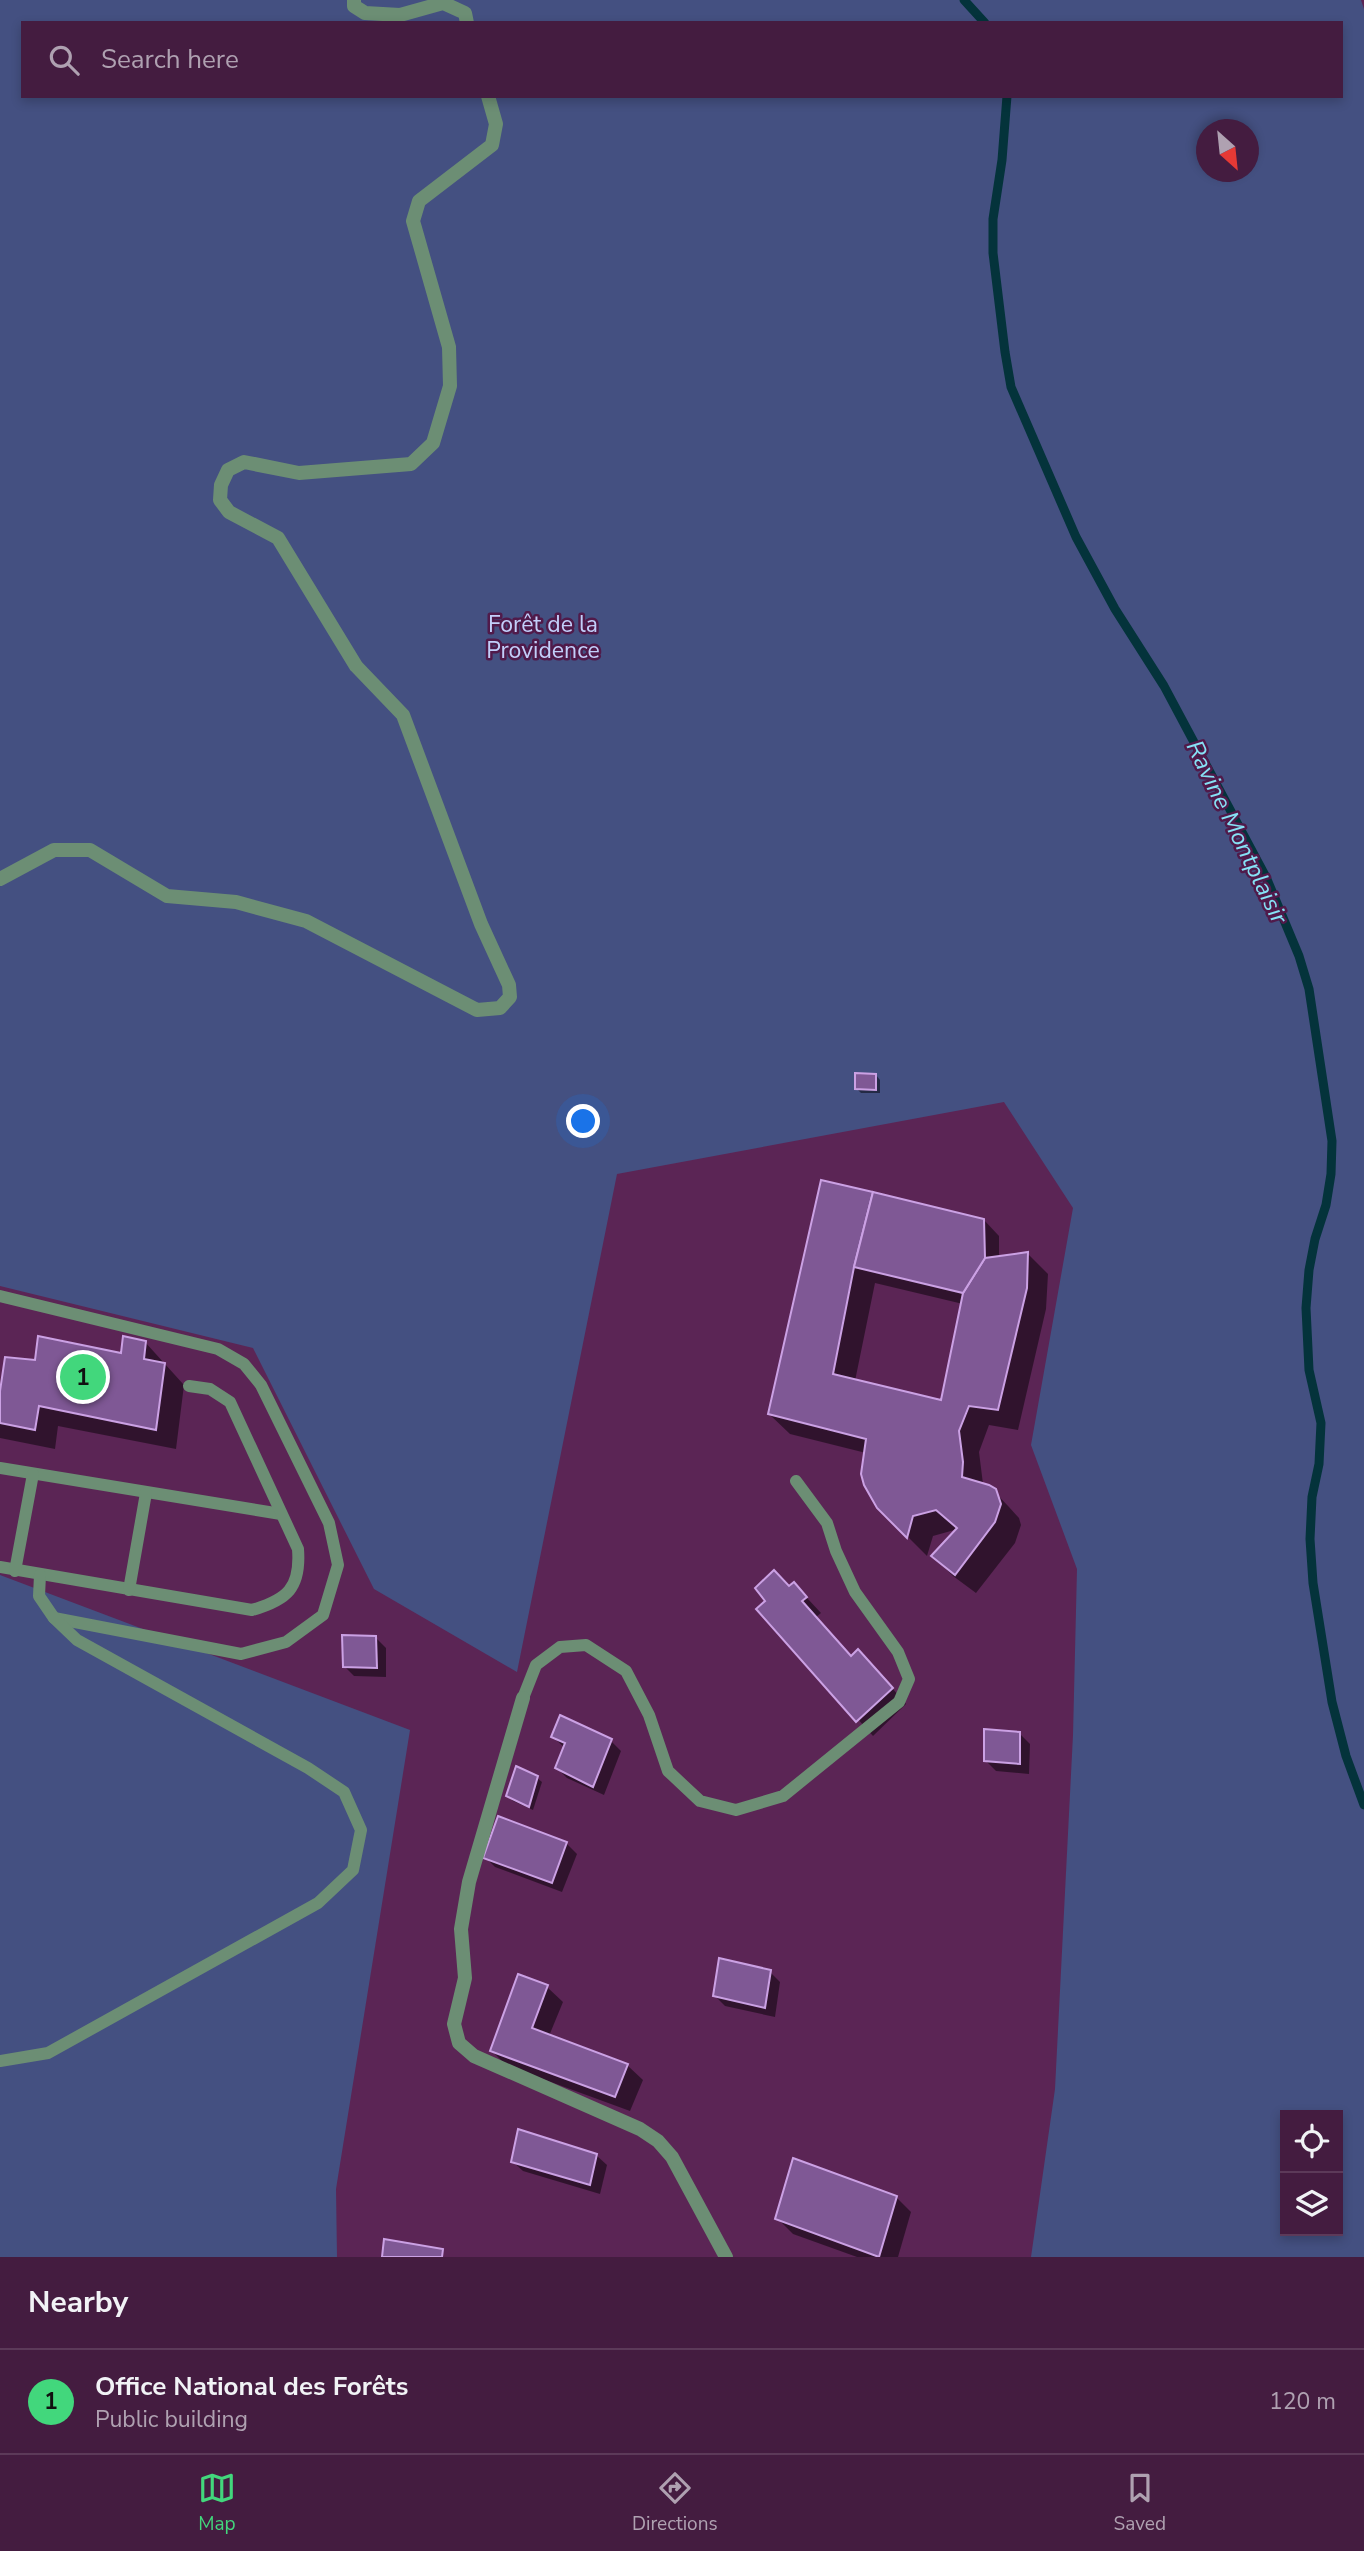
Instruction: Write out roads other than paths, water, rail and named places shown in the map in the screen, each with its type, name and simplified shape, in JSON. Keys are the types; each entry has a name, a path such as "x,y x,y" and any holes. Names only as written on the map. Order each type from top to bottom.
{"street":[{"path":"354,0 354,6 365,13 400,15 443,3 464,13 466,21"},
{"path":"0,879 54,850 90,850 167,896 236,902 306,921 477,1010 500,1008 510,997 509,985 481,924 403,715 356,666 278,538 229,512 220,500 228,470 244,462 299,473 411,464 433,443 450,386 449,347 413,221 419,201 492,145 496,124 489,98"},
{"path":"523,1698 468,1882 461,1929 465,1978 454,2024 459,2043 474,2056 640,2129 658,2141 672,2157 726,2257"}],"lane":[{"path":"0,1296 218,1349 244,1364 261,1385 329,1523 338,1565 323,1615 286,1642 241,1654 54,1618"},
{"path":"0,1567 252,1610 275,1603 291,1591 300,1570 298,1549 230,1402 210,1389 189,1386"},
{"path":"0,1468 281,1514"},
{"path":"15,1570 33,1474"},
{"path":"523,1698 536,1665 559,1647 586,1645 626,1671 649,1715 668,1771 700,1801 736,1810 783,1796 900,1702 909,1679 898,1652 855,1592 836,1552 827,1523 796,1481"},
{"path":"129,1590 146,1493"},
{"path":"0,2061 48,2053 318,1903 352,1870 361,1830 344,1792 308,1768 76,1640 54,1618 39,1596 40,1575"}],"waterway":[{"name":"Ravine Montplaisir","path":"964,0 983,21"},
{"name":"Ravine Montplaisir","path":"1007,98 1002,160 993,219 993,253 1011,387 1076,537 1115,609 1164,686 1266,877 1299,956 1309,989 1332,1141 1331,1174 1309,1270 1306,1308 1309,1370 1321,1423 1310,1539 1313,1583 1332,1702 1346,1756 1364,1805"}],"place":[{"name":"Office National des Forêts","path":"83,1377"}],"park label":[{"name":"Forêt de la Providence","path":"543,637"}]}
